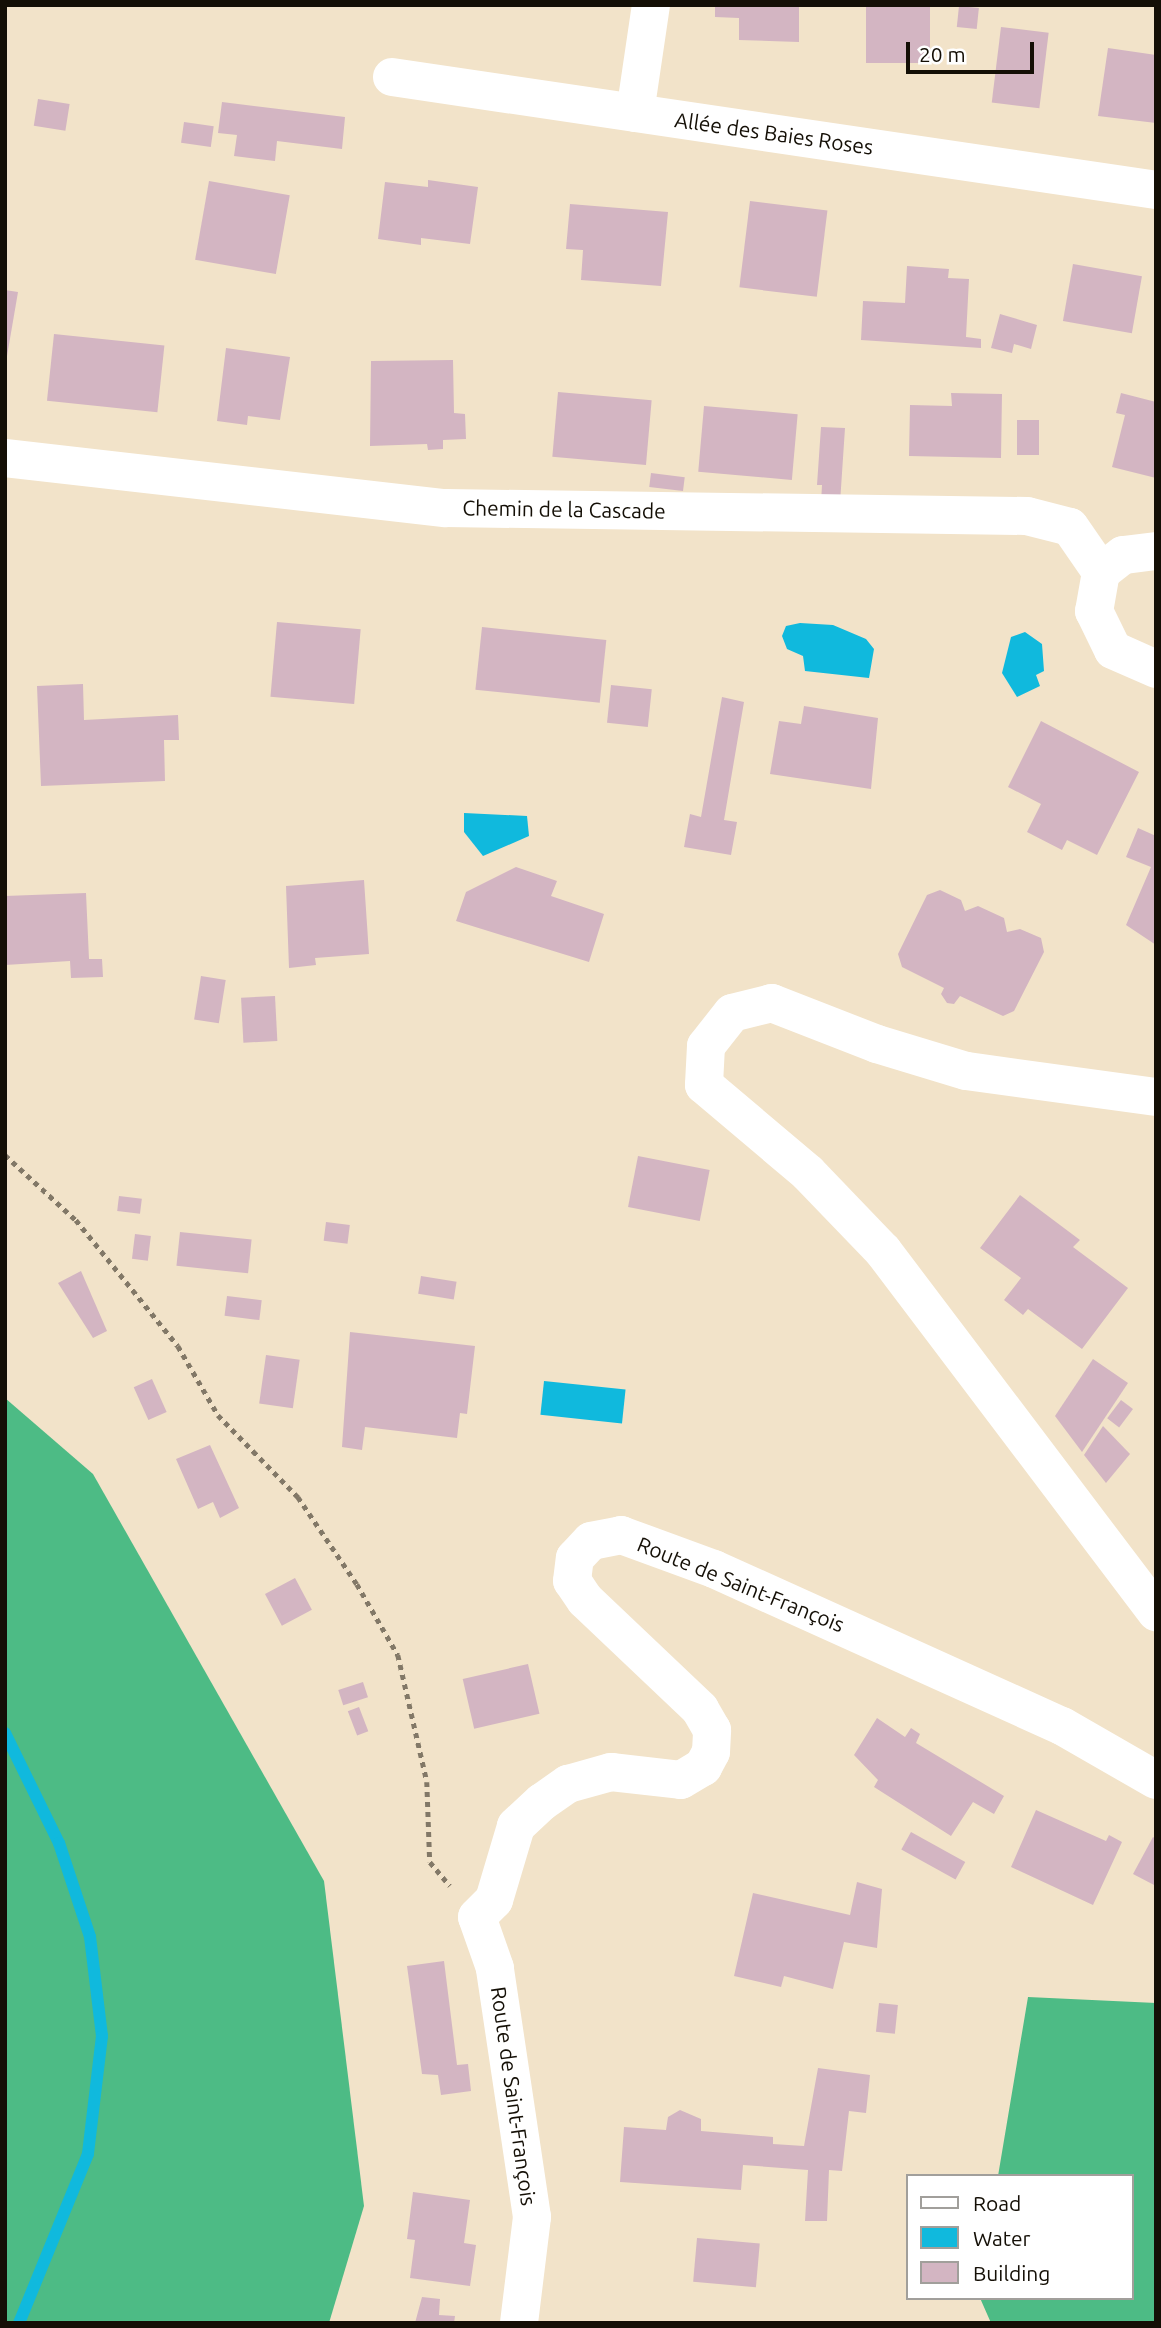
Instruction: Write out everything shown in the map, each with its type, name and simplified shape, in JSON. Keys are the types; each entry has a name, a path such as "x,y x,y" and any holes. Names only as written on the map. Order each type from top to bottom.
{"main road":[{"path":"635,113 651,5"},
{"name":"Allée des Baies Roses","path":"392,77 1156,190"},
{"name":"Chemin de la Cascade","path":"5,458 446,508 1027,516 1070,527 1101,572"},
{"path":"1156,551 1123,555 1101,572 1094,611 1113,650 1156,669"},
{"path":"1156,1097 966,1071 877,1044 772,1003 732,1013 706,1046 704,1085 808,1173 883,1251 1156,1612"},
{"name":"Route de Saint-François","path":"519,2323 532,2217 495,1968 477,1917 494,1900 516,1826 568,1784 611,1772 681,1780 703,1767 711,1752 712,1730 700,1709 584,1600 572,1581 575,1558 591,1541 621,1535 714,1569 1050,1720 1156,1780"}],"path":[{"path":"5,1155 76,1220 178,1346 218,1415 298,1497 357,1584 398,1655 427,1782 430,1862 477,1917"}],"green space":[{"path":"5,1398 93,1474 324,1881 364,2206 329,2323 5,2323"},
{"path":"1028,1997 1156,2003 1156,2323 991,2323 981,2300 1133,2300 1133,2174 998,2174"}],"water":[{"path":"800,623 833,625 866,639 874,649 869,678 805,671 803,656 787,649 782,636 786,626"},
{"path":"1025,632 1042,644 1044,671 1036,675 1040,686 1017,697 1002,673 1011,637"},
{"path":"464,813 527,816 529,836 483,856 464,832"},
{"path":"544,1381 626,1390 622,1423 540,1415"}],"building":[{"path":"715,5 799,5 799,42 739,40 739,18 715,17"},
{"path":"866,5 930,5 930,63 866,63"},
{"path":"959,6 979,8 977,29 957,27"},
{"path":"1001,27 1049,33 1039,108 992,102"},
{"path":"1108,48 1156,55 1156,123 1098,116"},
{"path":"38,99 70,104 65,131 34,126"},
{"path":"222,102 345,117 342,149 277,141 275,161 234,156 237,135 218,133"},
{"path":"184,122 214,126 211,147 181,143"},
{"path":"428,180 478,187 470,244 421,238 421,245 378,239 385,182 428,187"},
{"path":"209,181 290,195 276,274 195,260"},
{"path":"750,201 827,211 817,297 739,287"},
{"path":"570,204 668,212 661,286 581,280 583,250 566,249"},
{"path":"1073,264 1142,276 1132,333 1063,321"},
{"path":"907,266 949,269 948,278 969,279 966,337 981,339 981,348 861,340 863,301 905,303"},
{"path":"5,290 18,292 7,356 5,356"},
{"path":"1000,314 1037,325 1031,349 1014,344 1012,353 991,348"},
{"path":"54,334 164,346 157,412 47,401"},
{"path":"226,348 290,357 280,420 248,416 247,425 217,421"},
{"path":"453,360 454,413 465,414 466,439 443,440 443,449 428,450 427,444 370,446 371,361"},
{"path":"558,392 652,400 646,465 552,457"},
{"path":"951,393 1002,394 1001,458 909,456 910,405 952,406"},
{"path":"1121,393 1156,402 1156,478 1112,467 1125,415 1116,413"},
{"path":"704,406 798,414 792,480 698,472"},
{"path":"1017,420 1039,420 1039,455 1017,455"},
{"path":"821,427 845,428 840,503 821,503 822,485 817,485"},
{"path":"651,473 685,477 683,491 649,487"},
{"path":"277,622 361,629 354,704 270,697"},
{"path":"482,627 606,640 600,703 475,690"},
{"path":"83,684 84,720 178,715 179,740 164,740 165,781 41,786 37,686"},
{"path":"611,685 652,689 648,727 607,723"},
{"path":"722,697 744,702 724,820 737,822 731,855 684,847 690,814 701,817"},
{"path":"804,706 878,718 871,789 770,774 779,721 801,724"},
{"path":"1041,721 1139,772 1097,855 1067,840 1062,850 1027,832 1041,804 1008,787"},
{"path":"1138,828 1156,836 1156,945 1126,925 1151,867 1126,857"},
{"path":"516,867 557,881 551,896 604,914 589,962 456,921 466,892"},
{"path":"364,880 369,954 315,958 316,965 289,968 286,886"},
{"path":"940,890 961,900 965,911 978,906 1004,918 1007,932 1020,929 1041,938 1044,952 1014,1011 1003,1016 960,996 954,1004 947,1003 941,994 944,988 902,967 898,954 927,895"},
{"path":"86,893 89,959 102,959 103,977 71,978 70,961 5,965 5,896"},
{"path":"201,976 226,980 219,1023 194,1019"},
{"path":"275,996 277,1041 243,1043 241,998"},
{"path":"638,1156 710,1170 700,1221 628,1207"},
{"path":"1020,1195 1080,1240 1073,1247 1128,1288 1082,1349 1028,1309 1023,1315 1004,1300 1021,1278 980,1248"},
{"path":"119,1196 142,1199 140,1214 117,1211"},
{"path":"326,1222 350,1225 348,1244 324,1241"},
{"path":"180,1232 252,1240 248,1273 176,1266"},
{"path":"135,1234 151,1236 148,1261 132,1259"},
{"path":"81,1271 107,1331 93,1338 58,1283"},
{"path":"421,1276 457,1282 454,1299 418,1294"},
{"path":"227,1296 262,1300 259,1320 225,1316"},
{"path":"350,1332 475,1346 467,1414 460,1413 457,1438 365,1427 362,1450 342,1447"},
{"path":"266,1355 300,1360 293,1408 259,1404"},
{"path":"1093,1359 1128,1383 1082,1452 1055,1416"},
{"path":"152,1379 167,1412 148,1420 134,1387"},
{"path":"1121,1400 1133,1409 1119,1427 1107,1418"},
{"path":"1103,1426 1130,1454 1106,1483 1084,1455"},
{"path":"210,1445 239,1508 220,1518 213,1502 198,1509 176,1459"},
{"path":"295,1578 312,1610 282,1626 265,1594"},
{"path":"528,1664 539,1714 474,1729 463,1679"},
{"path":"363,1682 368,1697 343,1705 338,1690"},
{"path":"359,1707 368,1731 357,1736 348,1711"},
{"path":"877,1718 905,1737 911,1728 920,1734 916,1743 1004,1796 994,1814 973,1802 951,1836 874,1787 878,1780 854,1755"},
{"path":"1036,1810 1106,1841 1109,1835 1122,1842 1093,1905 1011,1867"},
{"path":"911,1832 965,1862 956,1880 901,1849"},
{"path":"1153,1837 1156,1839 1156,1886 1133,1874"},
{"path":"857,1882 882,1889 877,1948 844,1942 833,1989 784,1976 781,1987 734,1976 753,1893 850,1915"},
{"path":"444,1961 457,2065 468,2064 471,2091 441,2095 438,2075 422,2074 407,1966"},
{"path":"879,2003 898,2005 895,2034 876,2032"},
{"path":"818,2068 870,2075 866,2113 849,2111 842,2171 829,2170 827,2221 805,2221 808,2170 743,2165 741,2190 620,2182 624,2127 666,2130 668,2117 680,2110 701,2119 701,2131 773,2137 773,2144 804,2146"},
{"path":"413,2192 470,2200 464,2243 476,2245 470,2286 410,2278 415,2240 407,2239"},
{"path":"697,2238 760,2243 756,2287 693,2282"},
{"path":"422,2297 440,2299 439,2315 455,2316 454,2323 415,2323"}],"waterway":[{"path":"5,1733 59,1843 90,1937 102,2036 88,2154 19,2323"}]}
